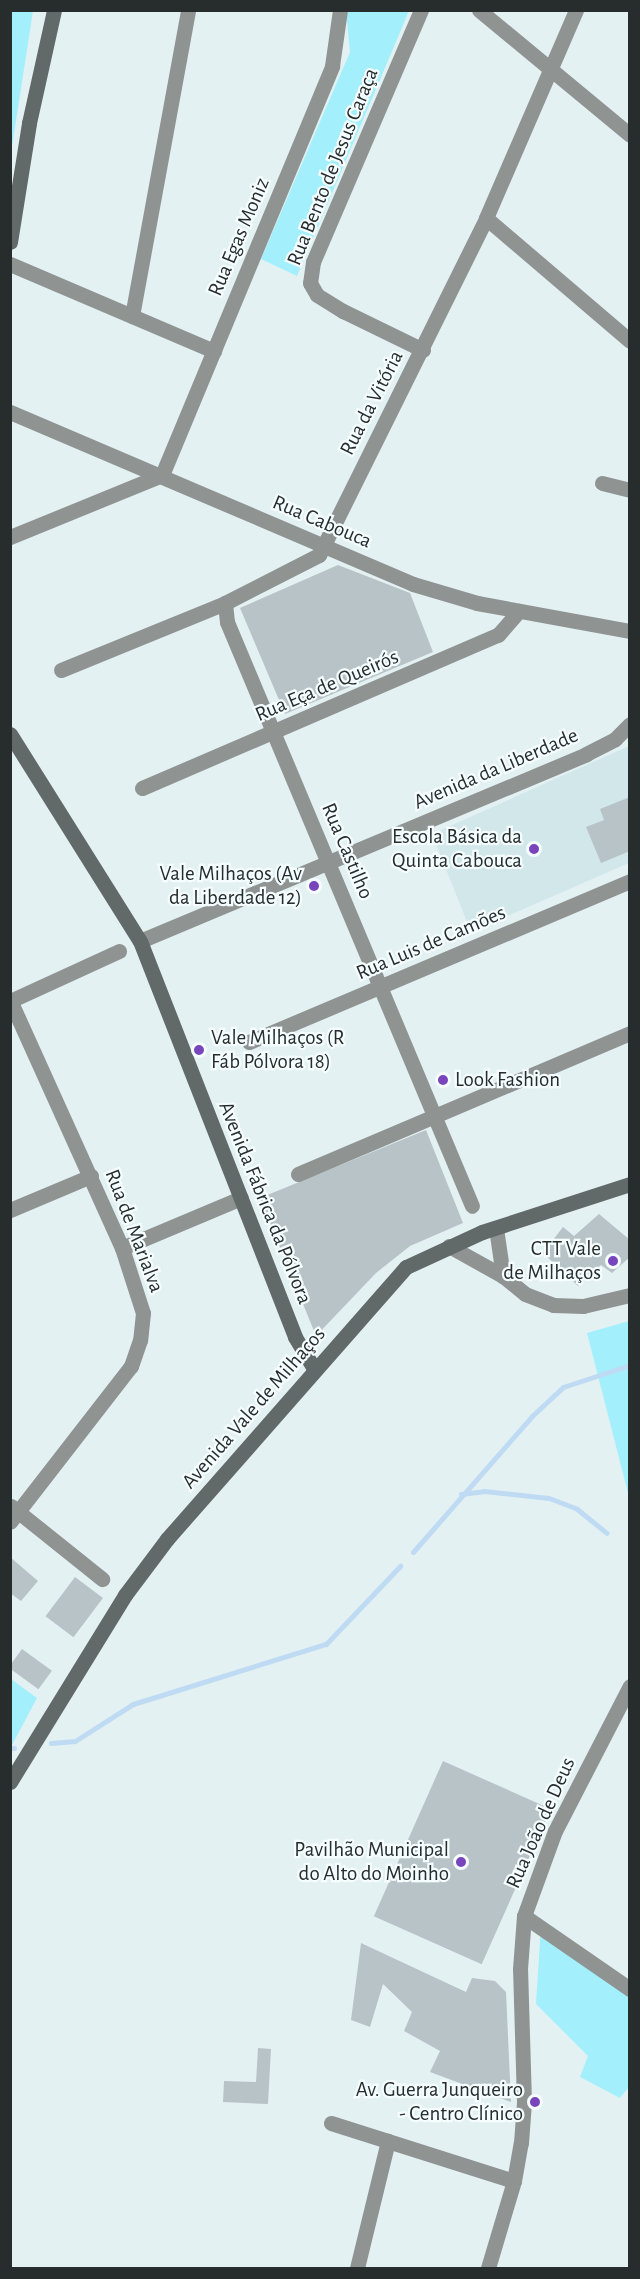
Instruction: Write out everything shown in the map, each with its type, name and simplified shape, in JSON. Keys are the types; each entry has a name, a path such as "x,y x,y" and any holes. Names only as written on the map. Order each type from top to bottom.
{"street":[{"path":"10,242 29,123 54,10"},
{"path":"132,316 188,10"},
{"name":"Rua Egas Moniz","path":"162,475 332,66 340,10"},
{"name":"Rua Bento de Jesus Caraça","path":"421,10 313,262 310,283 317,295 334,306 423,350"},
{"path":"479,10 630,135"},
{"name":"Rua da Vitória","path":"61,670 225,603 312,561 324,546 423,350 486,218 576,10"},
{"path":"486,218 630,341"},
{"path":"10,264 214,351"},
{"name":"Rua Cabouca","path":"10,412 413,584 519,611 630,631"},
{"path":"10,537 162,475"},
{"path":"602,483 630,490"},
{"name":"Rua Castilho","path":"225,603 227,622 472,1206"},
{"name":"Rua Eça de Queirós","path":"142,788 498,636 519,611"},
{"name":"Avenida da Liberdade","path":"140,941 585,754 615,739 630,724"},
{"name":"Avenida Fábrica da Pólvora","path":"10,734 140,941 295,1337 314,1369"},
{"name":"Rua Luis de Camões","path":"249,1042 630,881"},
{"path":"11,1001 119,951"},
{"name":"Rua de Marialva","path":"11,1001 122,1248 143,1313 136,1353 122,1379 13,1513"},
{"path":"298,1174 630,1033"},
{"path":"10,1209 91,1176"},
{"name":"Avenida Vale de Milhaços","path":"10,1782 125,1595 167,1539 406,1267 449,1246 496,1228 630,1184"},
{"path":"122,1248 241,1198"},
{"path":"496,1228 503,1276"},
{"path":"449,1246 503,1276 525,1294 553,1305 583,1306 630,1295"},
{"path":"13,1513 102,1579"},
{"name":"Rua João de Deus","path":"488,2268 514,2181 524,2110 520,1969 524,1916 555,1831 630,1686"},
{"path":"524,1916 630,1989"},
{"path":"331,2123 514,2181"},
{"path":"357,2268 388,2141"}],"shaded area":[{"path":"10,11 33,11 11,153"},
{"path":"346,11 409,11 297,276 261,259 350,52"},
{"name":"Escola Básica da Quinta Cabouca","path":"629,746 629,863 471,932 432,834"},
{"path":"630,1321 629,1497 587,1333"},
{"path":"11,1679 37,1698 11,1747"},
{"path":"541,1925 629,1991 629,2087 620,2098 580,2077 588,2056 536,2004"}],"building":[{"path":"338,565 410,593 433,652 285,714 240,608"},
{"path":"630,797 630,851 601,863 586,827 604,820 600,809"},
{"path":"426,1130 463,1223 410,1246 376,1273 316,1336 260,1198"},
{"path":"599,1214 630,1240 630,1257 612,1273 601,1265 578,1286 543,1253 563,1227 574,1236"},
{"path":"10,1557 38,1581 21,1601 10,1593"},
{"path":"75,1577 103,1598 73,1637 46,1616"},
{"path":"22,1649 52,1671 38,1689 10,1669"},
{"name":"Pavilhão Municipal do Alto do Moinho","path":"443,1761 551,1809 482,1964 374,1916"},
{"path":"361,1943 466,1992 472,1978 495,1981 506,1992 511,2102 430,2072 440,2051 404,2031 412,2012 383,1984 370,2027 351,2020"},
{"path":"258,2048 271,2049 268,2104 223,2102 224,2081 256,2082"}],"waterway":[{"path":"413,1552 532,1416 563,1387 630,1365"},
{"path":"461,1494 484,1491 549,1498 577,1509 607,1533"},
{"path":"51,1743 75,1741 133,1704 326,1644 400,1566"}],"place":[{"name":"Escola Básica da Quinta Cabouca","path":"534,849"},
{"name":"Vale Milhaços (Av da Liberdade 12)","path":"314,886"},
{"name":"Vale Milhaços (R Fáb Pólvora 18)","path":"199,1050"},
{"name":"Look Fashion","path":"443,1080"},
{"name":"CTT Vale de Milhaços","path":"613,1261"},
{"name":"Pavilhão Municipal do Alto do Moinho","path":"461,1862"},
{"name":"Av. Guerra Junqueiro - Centro Clínico","path":"535,2102"}]}
